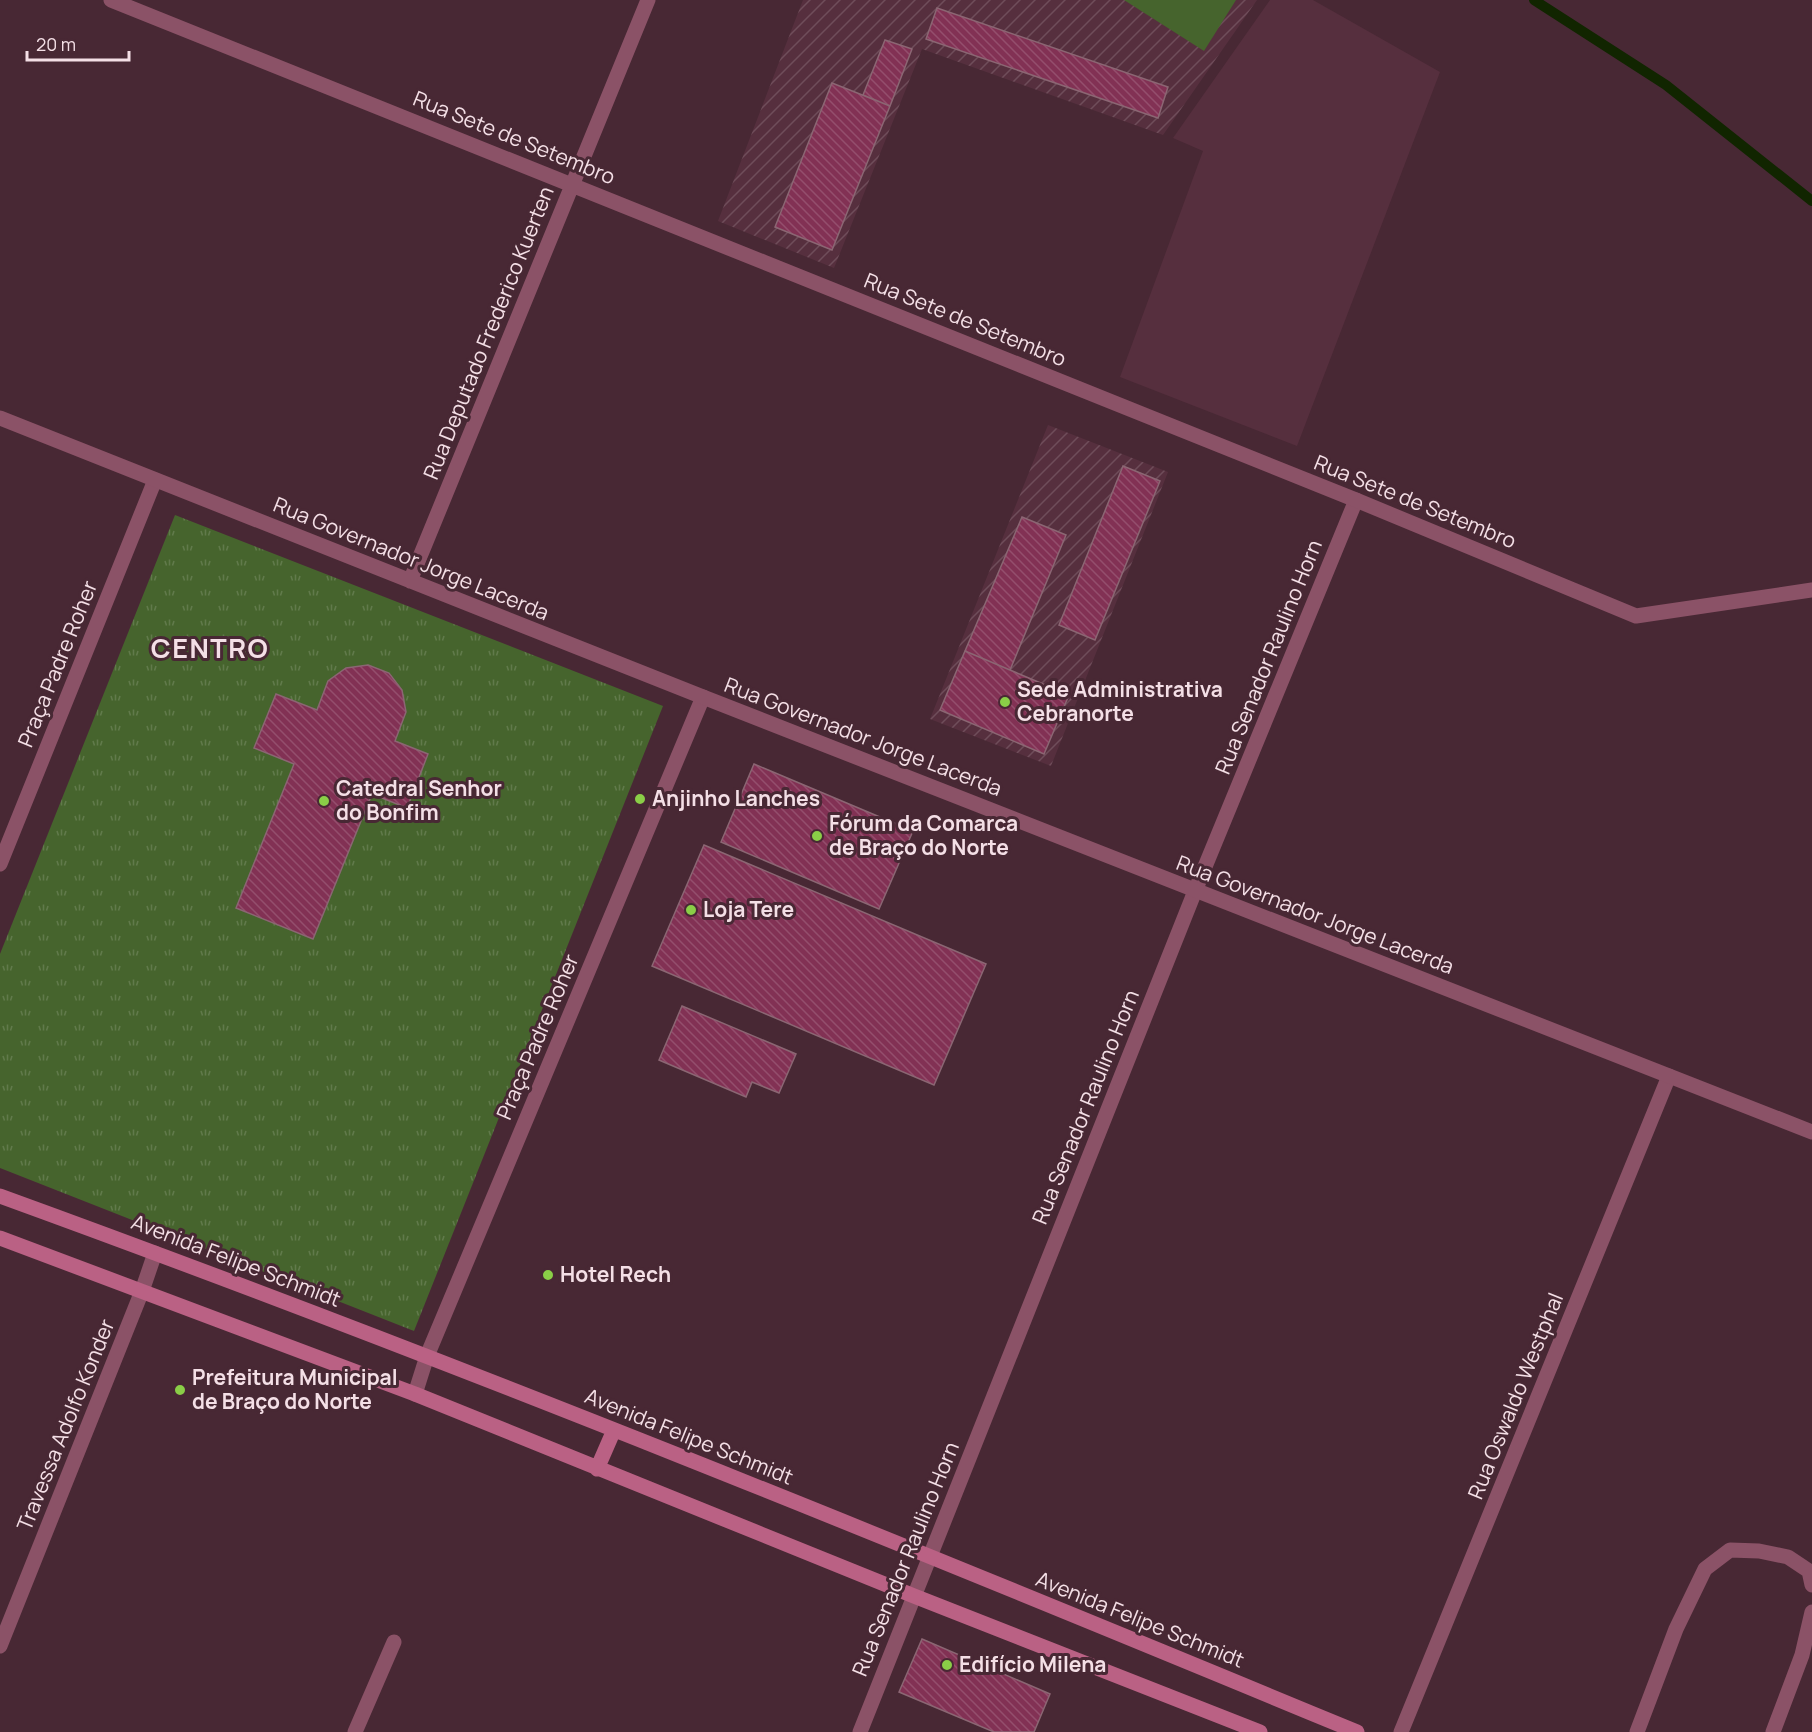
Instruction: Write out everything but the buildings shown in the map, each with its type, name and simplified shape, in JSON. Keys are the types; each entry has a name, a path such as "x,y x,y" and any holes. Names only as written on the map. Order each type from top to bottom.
{"main road":[{"name":"Avenida Felipe Schmidt","path":"0,1197 427,1356 929,1555 1357,1732"},
{"path":"0,1238 415,1394 914,1596 1260,1732"},
{"path":"597,1469 614,1430"}],"street":[{"name":"Rua Sete de Setembro","path":"111,0 1356,500 1636,616 1812,590"},
{"name":"Rua Deputado Frederico Kuerten","path":"410,581 648,0"},
{"name":"Rua Governador Jorge Lacerda","path":"0,418 703,697 1812,1132"},
{"name":"Praça Padre Roher","path":"0,864 155,480"},
{"name":"Rua Senador Raulino Horn","path":"860,1732 1196,891 1356,500"},
{"name":"Praça Padre Roher","path":"415,1394 427,1356 703,697"},
{"name":"Rua Oswaldo Westphal","path":"1401,1732 1669,1076"},
{"name":"Travessa Adolfo Konder","path":"0,1646 142,1291 155,1253"},
{"path":"1637,1732 1676,1629 1705,1569 1730,1550 1759,1551 1788,1557 1809,1571 1812,1585"},
{"path":"1773,1732 1802,1654 1812,1612"},
{"path":"356,1732 394,1642"}],"shaded area":[{"path":"803,0 1257,0 1163,135 922,49 834,268 718,221"},
{"path":"1270,0 1313,0 1440,72 1297,446 1120,377 1203,151 1173,138"},
{"path":"1048,425 1168,472 1051,766 930,719"}],"green space":[{"path":"1124,0 1236,0 1204,51"},
{"path":"175,515 663,706 414,1331 0,1168 0,954"}],"waterway":[{"path":"1534,0 1666,85 1812,201"}],"place":[{"name":"Sede Administrativa Cebranorte","path":"1005,702"},
{"name":"Anjinho Lanches","path":"640,799"},
{"name":"Catedral Senhor do Bonfim","path":"324,801"},
{"name":"Fórum da Comarca de Braço do Norte","path":"817,836"},
{"name":"Loja Tere","path":"691,910"},
{"name":"Hotel Rech","path":"548,1275"},
{"name":"Prefeitura Municipal de Braço do Norte","path":"180,1390"},
{"name":"Edifício Milena","path":"947,1665"}],"district":[{"name":"CENTRO","path":"210,649"}]}
